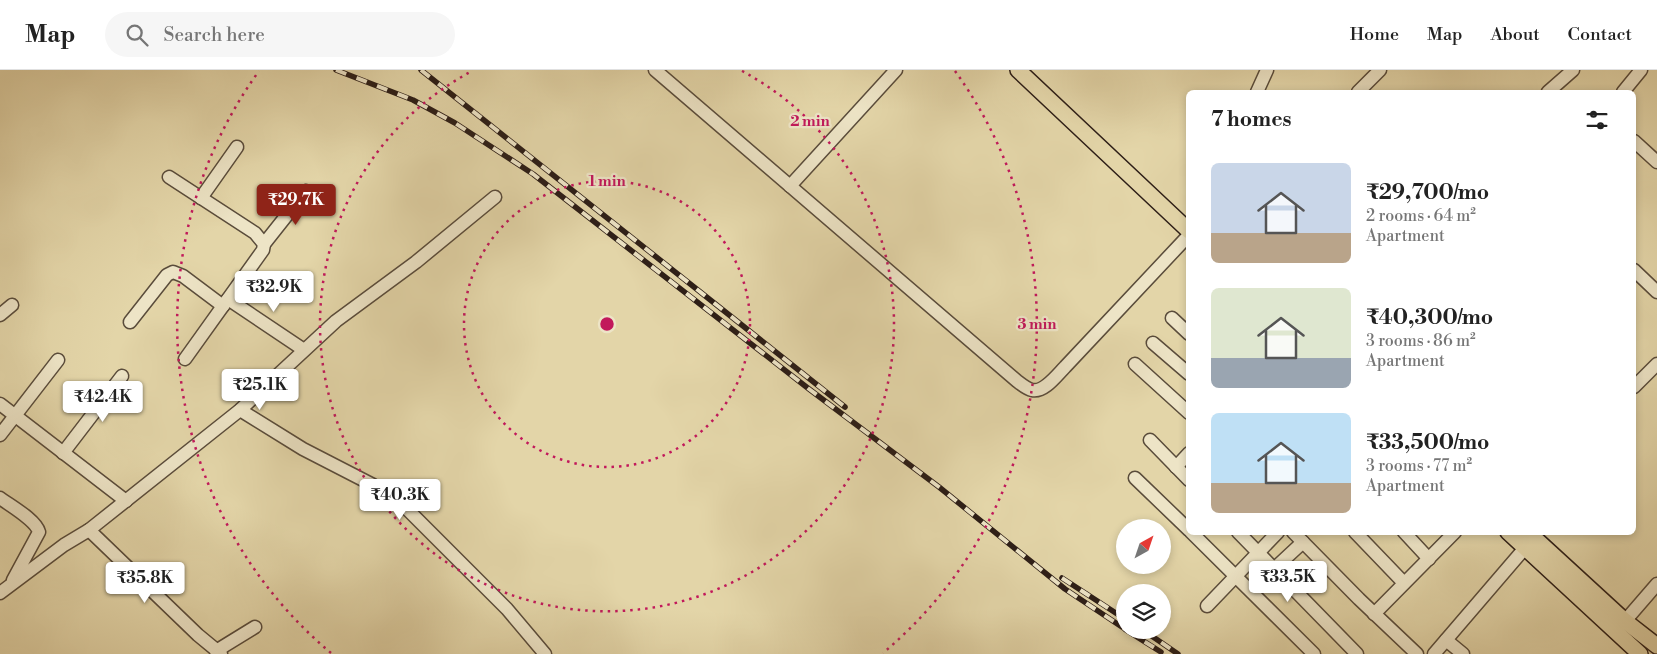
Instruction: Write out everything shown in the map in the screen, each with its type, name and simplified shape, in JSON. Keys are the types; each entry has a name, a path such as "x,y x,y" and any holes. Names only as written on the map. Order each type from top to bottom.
{"main road":[{"path":"1018,70 1186,230"},
{"path":"1511,535 1640,654"},
{"path":"1531,535 1625,621 1656,643"}],"street":[{"path":"655,70 1017,381 1032,391 1039,390 1046,385 1065,367 1186,236"},
{"path":"790,186 896,70"},
{"path":"1258,90 1267,70"},
{"path":"1366,90 1380,70"},
{"path":"1550,90 1573,70"},
{"path":"1625,90 1641,70"},
{"path":"1636,143 1657,162"},
{"path":"200,198 237,147"},
{"path":"169,177 255,234 264,244"},
{"path":"184,359 263,250 264,244 306,191"},
{"path":"0,593 64,545 89,530 240,410 336,322 416,262 495,197"},
{"path":"130,322 167,275 173,272 183,276 304,350"},
{"path":"1636,272 1657,292"},
{"path":"0,315 12,305"},
{"path":"1172,318 1186,331"},
{"path":"1153,343 1186,371"},
{"path":"0,435 58,360"},
{"path":"1135,364 1186,410"},
{"path":"1636,385 1656,366"},
{"path":"63,453 122,376"},
{"path":"0,404 126,501"},
{"path":"240,410 303,449 374,485 401,503 507,609 545,654"},
{"path":"1150,440 1186,477"},
{"path":"1176,467 1186,456"},
{"path":"1135,478 1186,527"},
{"path":"0,498 33,522 38,527 39,532 11,585"},
{"path":"89,530 218,652 255,627"},
{"path":"1194,535 1314,654"},
{"path":"1241,535 1357,654"},
{"path":"1207,606 1275,535"},
{"path":"1295,535 1417,654"},
{"path":"1358,535 1404,583"},
{"path":"1407,535 1429,559"},
{"path":"1374,614 1452,535"},
{"path":"1250,589 1303,542"},
{"path":"1434,654 1525,548"},
{"path":"1625,621 1657,584"},
{"path":"1446,640 1463,654"}],"railway":[{"path":"336,70 413,100 455,123 533,174 809,389 939,487 1065,589 1116,623"},
{"path":"421,70 845,407"},
{"path":"1062,578 1116,613"},
{"path":"1140,639 1161,652"},
{"path":"1156,639 1178,654"}]}
